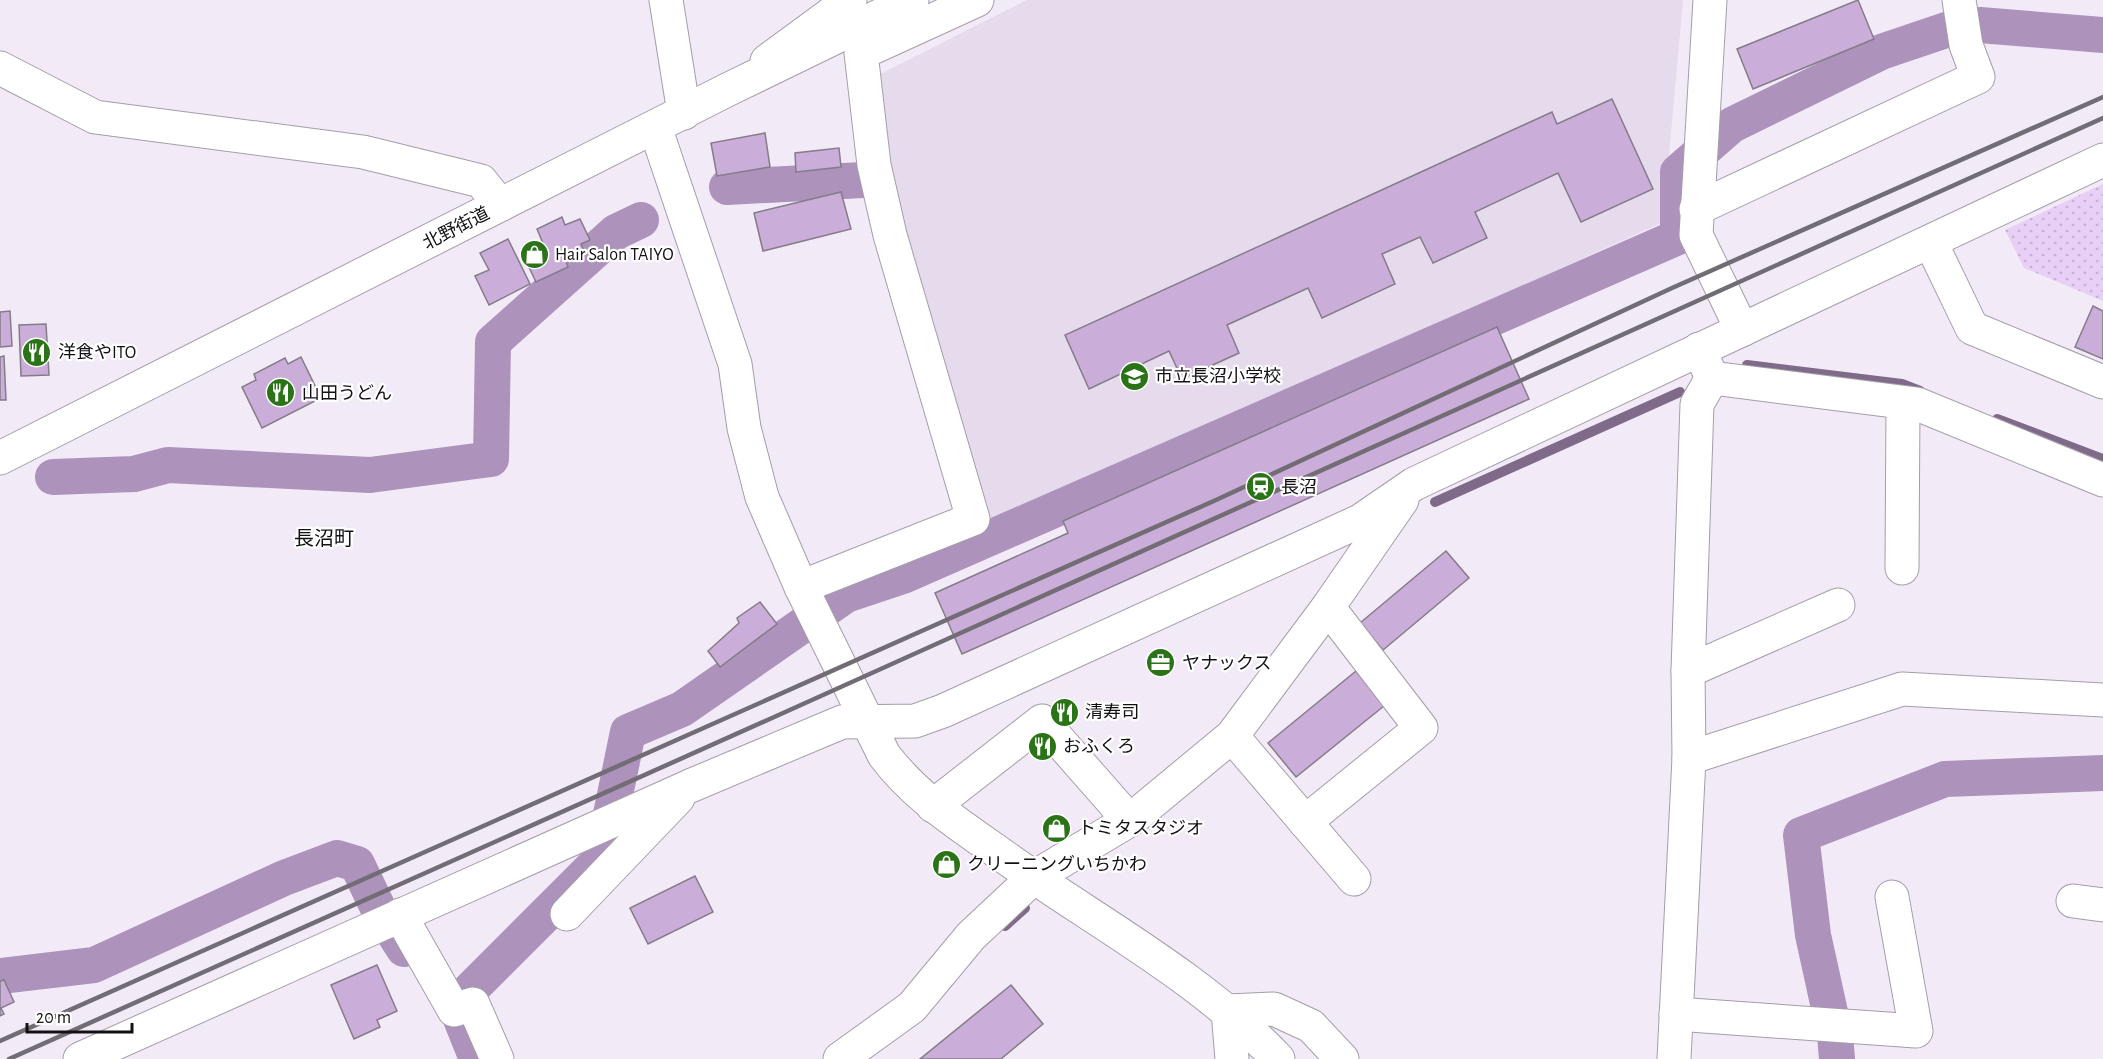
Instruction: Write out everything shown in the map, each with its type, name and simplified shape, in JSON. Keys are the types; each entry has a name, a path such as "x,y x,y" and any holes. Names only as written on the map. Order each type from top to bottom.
{"street":[{"path":"666,0 670,120 735,364 744,428 762,497 801,587 884,755 902,779 933,806 1033,878 1152,955 1228,1011 1278,1059"},
{"path":"727,90 850,0"},
{"name":"北野街道","path":"0,458 727,90 912,0"},
{"path":"801,587 973,519 890,235 874,165 861,53 978,0"},
{"path":"1710,0 1696,235 1742,330"},
{"path":"1696,209 1978,77 1966,45 1959,0"},
{"path":"0,68 95,117 363,152 481,182 500,205"},
{"path":"80,1059 690,786 842,722 915,721 943,711 1360,521 1414,484 1706,363 1742,330 1931,243 2103,160"},
{"path":"1931,243 1972,328 2103,382"},
{"path":"1706,363 1917,404 2103,480"},
{"path":"1674,1059 1689,758 1688,671 1697,404 1706,363"},
{"path":"1902,568 1903,403"},
{"path":"840,1059 912,1007 971,936 1033,878 1129,820 1232,736 1328,607 1414,484"},
{"path":"1688,671 1838,605"},
{"path":"1305,822 1421,728 1328,607"},
{"path":"1689,758 1902,689 2103,700"},
{"path":"933,806 1042,721 1129,820"},
{"path":"1232,736 1354,879"},
{"path":"567,914 690,786"},
{"path":"1676,1014 1916,1030 1892,897"},
{"path":"400,915 454,1010 473,1004 497,1059"},
{"path":"1228,1011 1274,1009 1311,1026 1342,1059"},
{"path":"1228,1011 1232,1059"}],"shaded area":[{"name":"市立長沼小学校","path":"1027,0 1683,0 1663,222 986,529 891,193 876,76"},
{"path":"2103,184 2103,301 2024,268 2005,230"}],"building":[{"path":"1858,0 1874,39 1753,89 1737,49"},
{"path":"1612,99 1653,189 1581,222 1558,173 1475,212 1487,238 1433,263 1420,237 1382,254 1395,284 1322,318 1308,288 1227,325 1239,353 1182,379 1169,351 1089,389 1065,335 1552,112 1557,124"},
{"path":"765,133 770,167 717,176 711,143"},
{"path":"839,148 841,167 796,172 795,153"},
{"path":"841,192 851,229 763,251 754,213"},
{"path":"562,217 565,225 580,219 590,240 581,244 584,251 565,259 568,267 536,282 524,257 545,248 537,229"},
{"path":"508,239 530,284 489,305 475,276 489,270 480,253"},
{"path":"2093,306 2103,311 2103,359 2075,347"},
{"path":"10,311 12,346 0,347 0,312"},
{"path":"46,324 49,375 21,376 19,325"},
{"path":"1497,327 1529,399 962,654 935,593 1068,533 1063,521"},
{"path":"4,356 6,400 0,400 0,357"},
{"name":"山田うどん","path":"301,357 321,398 262,428 242,387 256,380 254,374 285,358 288,364"},
{"path":"1446,551 1469,578 1383,650 1360,623"},
{"path":"760,602 777,624 720,667 708,651 739,623 737,618"},
{"path":"1356,671 1384,706 1296,777 1268,743"},
{"path":"695,876 713,912 648,944 630,908"},
{"path":"377,965 397,1011 377,1020 380,1027 354,1039 331,985"},
{"path":"4,980 14,1002 1,1008 4,1014 0,1016 0,981"},
{"path":"1011,985 1043,1024 1001,1059 920,1059"}],"waterway":[{"path":"477,1059 461,1019 470,990 602,858 628,732 682,709 846,595 903,576 1678,237 1678,172 1732,125 1881,52 1949,29 1980,25 2103,35"},
{"path":"727,187 863,180"},
{"path":"53,477 134,474 168,465 370,475 491,459 493,342 616,232 641,220"},
{"path":"1747,365 1902,384 1920,391"},
{"path":"1435,502 1680,392"},
{"path":"1997,419 2103,459"},
{"path":"1837,1059 1835,1035 1813,935 1801,835 1945,779 2103,773"},
{"path":"0,976 94,965 284,878 337,858 357,864 379,910 404,949"},
{"path":"1005,926 1025,908"}],"railway":[{"path":"0,1041 1216,500 1672,288 2103,97"},
{"path":"9,1059 2103,118"}],"place":[{"name":"Hair Salon TAIYO","path":"534,254"},
{"name":"洋食やITO","path":"37,352"},
{"name":"市立長沼小学校","path":"1134,376"},
{"name":"山田うどん","path":"281,393"},
{"name":"長沼","path":"1260,487"},
{"name":"ヤナックス","path":"1161,663"},
{"name":"清寿司","path":"1064,712"},
{"name":"おふくろ","path":"1042,746"},
{"name":"トミタスタジオ","path":"1057,828"},
{"name":"クリーニングいちかわ","path":"946,864"}],"district":[{"name":"長沼町","path":"324,538"}]}
